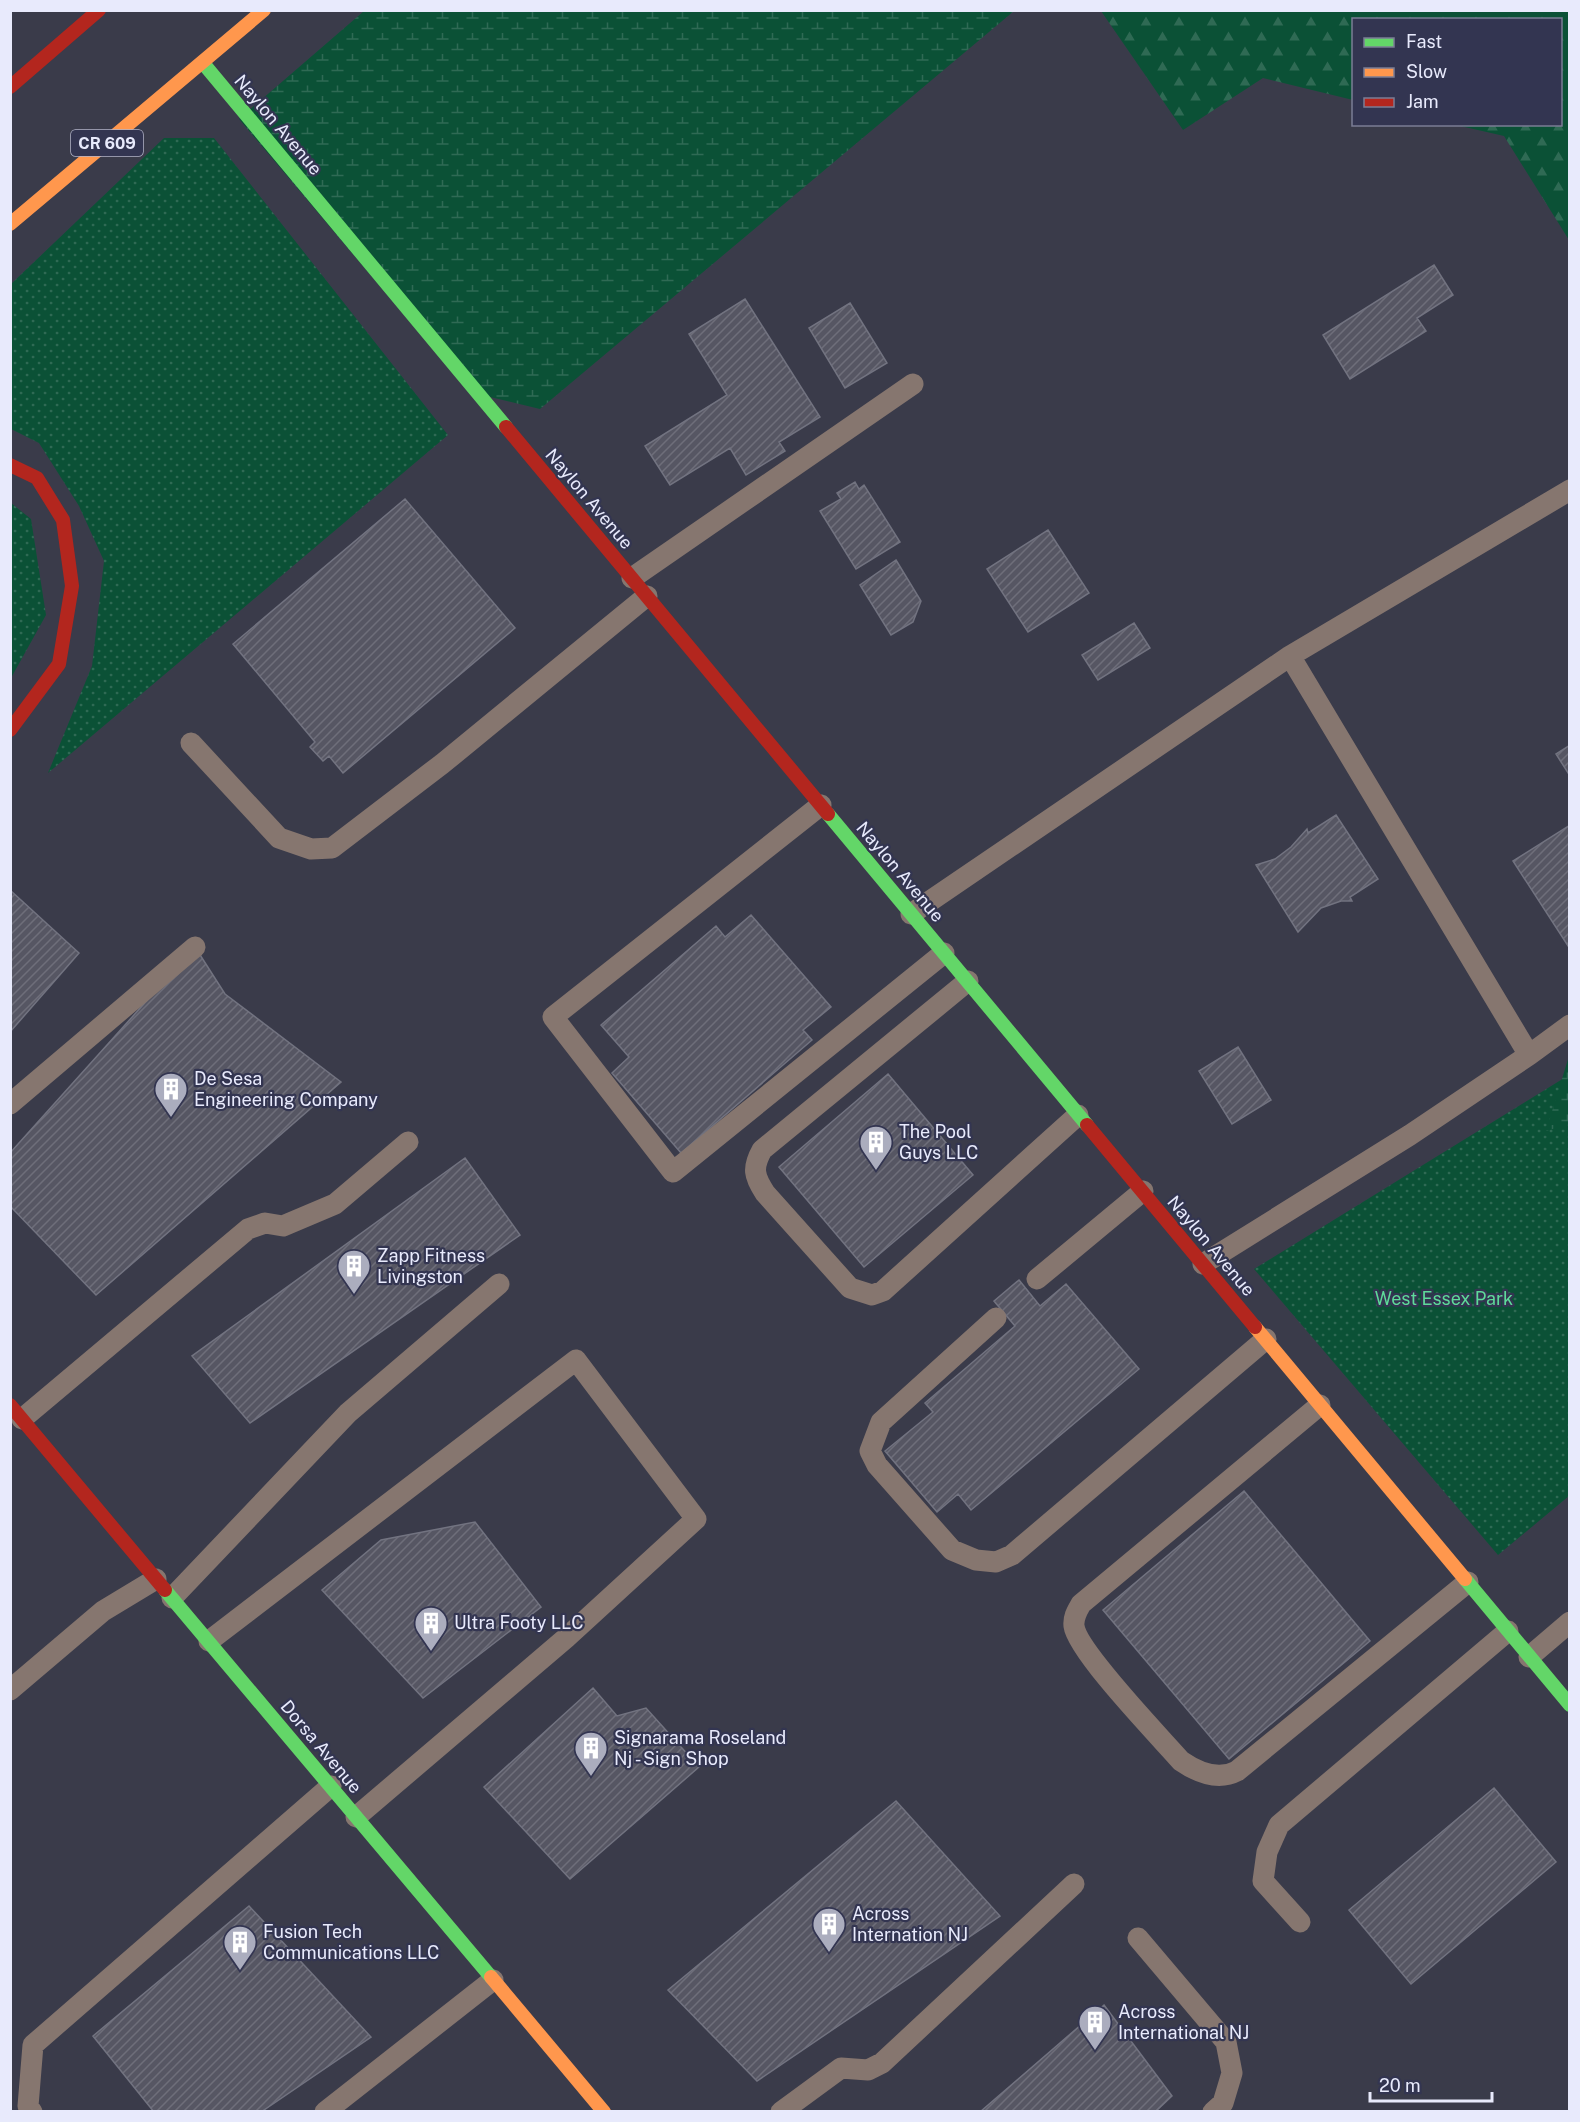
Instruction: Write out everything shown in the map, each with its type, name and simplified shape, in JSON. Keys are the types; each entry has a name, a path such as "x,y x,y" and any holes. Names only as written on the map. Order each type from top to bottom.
{"street":[{"path":"10,87 99,10"},
{"name":"CR 609","path":"10,224 264,10"},
{"name":"Naylon Avenue","path":"203,63 1569,1705"},
{"path":"10,465 37,478 63,520 72,586 59,664 10,730"},
{"name":"Dorsa Avenue","path":"16,1412 604,2112"}],"lane":[{"path":"632,578 913,384"},
{"path":"911,914 1290,656 1569,490"},
{"path":"191,743 279,837 311,849 332,848 441,764 647,596"},
{"path":"1290,656 1529,1055"},
{"path":"821,805 553,1017 673,1172 944,953"},
{"path":"10,1104 195,947"},
{"path":"968,981 762,1150 755,1163 755,1177 765,1193 850,1288 872,1295 883,1291 1078,1115"},
{"path":"1203,1264 1410,1135 1529,1055 1569,1025"},
{"path":"16,1412 248,1229 264,1224 283,1226 335,1204 408,1142"},
{"path":"1037,1279 1143,1191"},
{"path":"172,1598 348,1413 499,1284"},
{"path":"996,1318 881,1422 870,1451 877,1465 952,1550 976,1560 996,1562 1012,1555 1266,1339"},
{"path":"209,1641 576,1360 696,1519 566,1638 356,1817"},
{"path":"1320,1405 1081,1604 1075,1614 1074,1627 1085,1650 1181,1761 1194,1770 1223,1776 1237,1771 1468,1582"},
{"path":"10,1690 103,1611 156,1579"},
{"path":"1529,1657 1569,1622"},
{"path":"1300,1922 1263,1881 1267,1852 1279,1825 1508,1631"},
{"path":"33,2112 28,2106 33,2046 331,1786"},
{"path":"782,2112 841,2068 868,2070 882,2063 1074,1884"},
{"path":"1138,1938 1226,2042 1232,2073 1223,2103 1213,2112"},
{"path":"325,2112 493,1980"}],"green space":[{"path":"364,11 1014,11 540,409 469,392 239,119"},
{"path":"1101,11 1569,11 1569,240 1504,136 1460,126 1562,126 1562,18 1352,18 1352,100 1263,78 1183,130"},
{"path":"164,138 214,138 448,435 48,773 92,666 104,561 79,506 39,443 11,429 11,284"},
{"path":"11,503 31,519 46,615 11,678"},
{"path":"1569,1056 1569,1124 1546,1131"},
{"name":"West Essex Park","path":"1569,1075 1569,1496 1498,1555 1254,1269"}],"building":[{"path":"1434,265 1453,295 1417,318 1426,331 1350,379 1323,335"},
{"path":"745,299 820,417 779,442 785,451 746,475 730,448 670,485 645,446 727,395 689,334"},
{"path":"850,303 887,363 845,388 809,328"},
{"path":"855,482 859,489 864,485 900,542 856,569 820,511 841,499 837,493"},
{"path":"405,499 515,628 343,773 329,756 323,761 310,747 315,742 233,644"},
{"path":"1048,530 1089,593 1028,632 987,569"},
{"path":"896,560 921,601 913,622 891,635 860,585"},
{"path":"1134,623 1150,648 1098,680 1082,655"},
{"path":"1570,745 1570,776 1556,754"},
{"path":"1336,815 1378,879 1350,897 1352,901 1341,901 1321,908 1298,932 1256,865 1275,859 1291,847 1307,829 1308,833"},
{"path":"1570,825 1570,949 1513,861"},
{"path":"10,890 79,953 10,1032"},
{"path":"751,915 831,1007 803,1030 812,1040 681,1153 612,1073 629,1057 601,1025 716,926 725,937"},
{"name":"De Sesa Engineering Company","path":"195,947 225,994 341,1082 96,1295 10,1206 10,1153"},
{"path":"1238,1047 1271,1100 1232,1124 1199,1071"},
{"name":"The Pool Guys LLC","path":"888,1074 973,1175 864,1267 779,1167"},
{"name":"Zapp Fitness Livingston","path":"465,1158 520,1235 250,1423 192,1356"},
{"path":"1019,1280 1040,1306 1066,1284 1139,1369 971,1510 958,1494 937,1512 885,1451 933,1412 925,1403 1015,1326 994,1301"},
{"path":"1244,1491 1370,1641 1229,1759 1103,1610"},
{"name":"Ultra Footy LLC","path":"475,1522 541,1607 423,1698 322,1590 381,1540"},
{"name":"Signarama Roseland Nj - Sign Shop","path":"593,1688 617,1716 646,1708 699,1767 570,1879 484,1787"},
{"path":"1494,1788 1556,1862 1411,1984 1349,1910"},
{"name":"Across Internation NJ","path":"896,1801 1000,1916 757,2081 668,1990"},
{"name":"Fusion Tech Communications LLC","path":"249,1906 371,2037 261,2112 154,2112 93,2036"},
{"name":"Across International NJ","path":"1104,2005 1172,2096 1155,2112 980,2112"}],"traffic: fast":[{"path":"203,63 506,427"},
{"path":"828,814 1087,1125"},
{"path":"1465,1579 1570,1705"},
{"path":"165,1590 491,1977"}],"traffic: slow":[{"path":"10,224 264,10"},
{"path":"1255,1327 1465,1579"},
{"path":"491,1977 604,2112"}],"traffic: jam":[{"path":"10,87 99,10"},
{"path":"506,427 828,814"},
{"path":"10,465 37,478 63,520 72,586 59,664 10,730"},
{"path":"1087,1125 1255,1327"},
{"path":"10,1405 165,1590"}],"place":[{"name":"De Sesa Engineering Company","path":"171,1118"},
{"name":"The Pool Guys LLC","path":"876,1171"},
{"name":"Zapp Fitness Livingston","path":"354,1295"},
{"name":"Ultra Footy LLC","path":"431,1652"},
{"name":"Signarama Roseland Nj - Sign Shop","path":"591,1777"},
{"name":"Across Internation NJ","path":"829,1953"},
{"name":"Fusion Tech Communications LLC","path":"240,1971"},
{"name":"Across International NJ","path":"1095,2051"}]}
